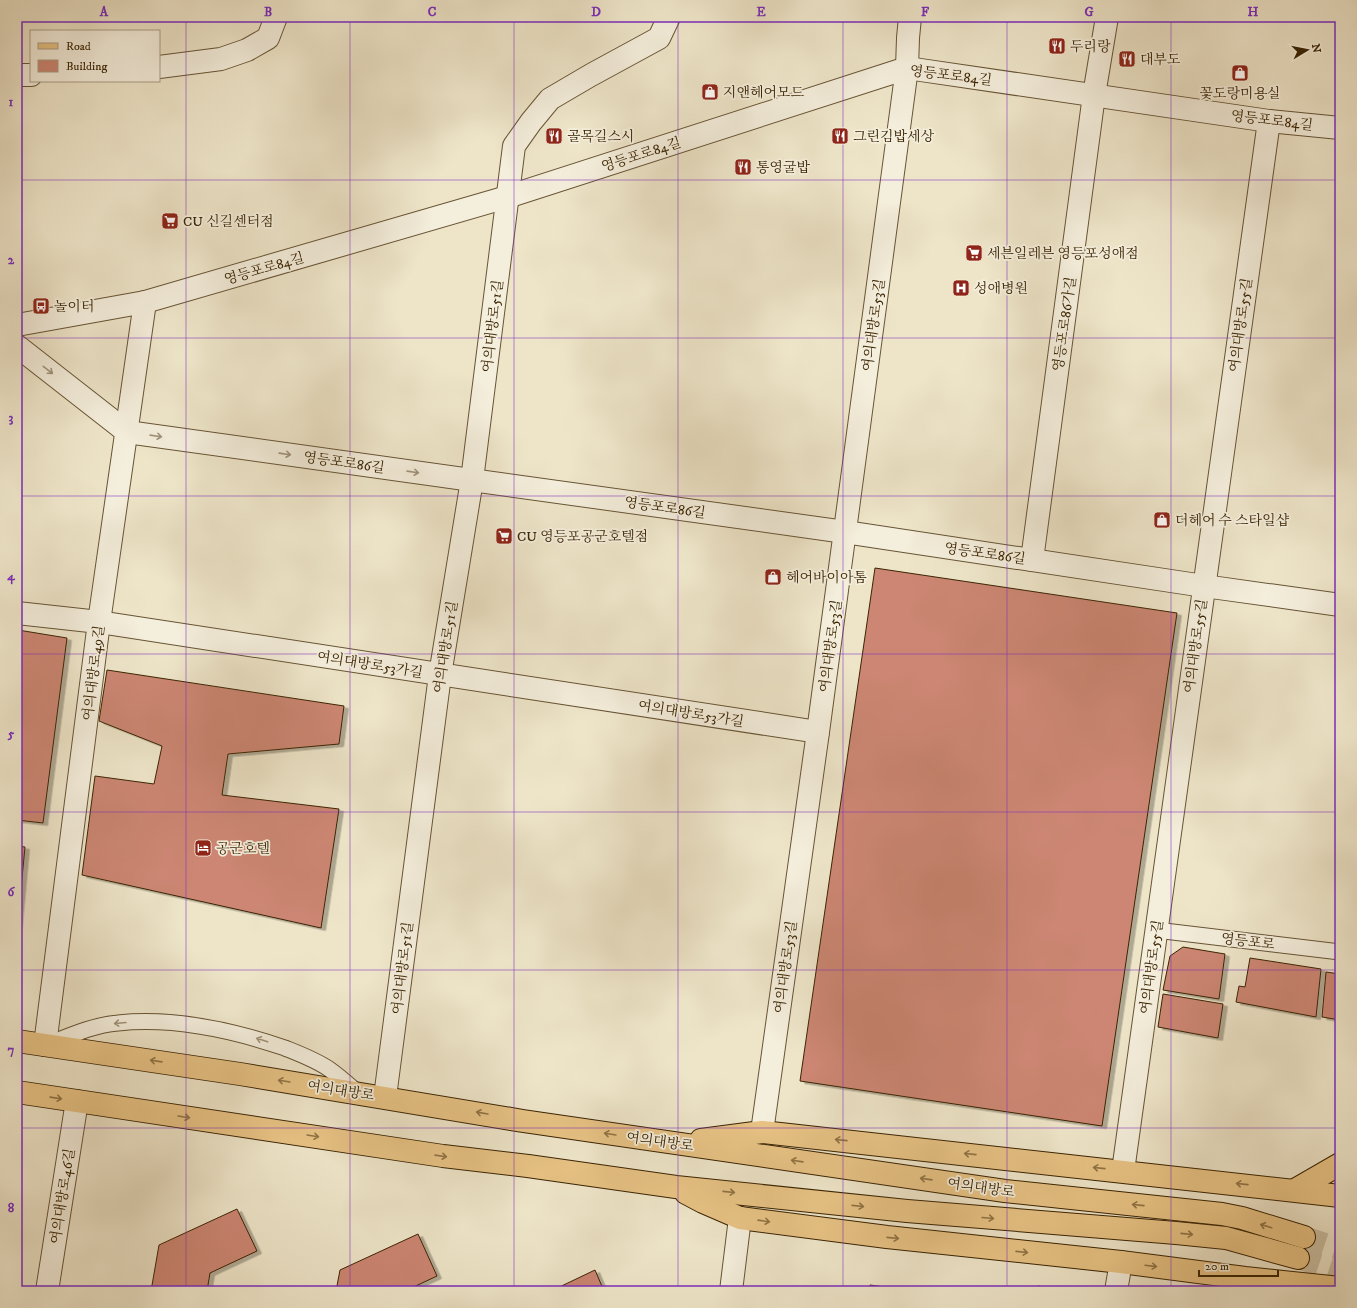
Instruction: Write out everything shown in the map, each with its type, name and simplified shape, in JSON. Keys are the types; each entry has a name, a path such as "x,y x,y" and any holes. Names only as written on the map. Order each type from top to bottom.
{"main road":[{"name":"여의대방로","path":"17,1041 357,1092 523,1121 676,1144 1005,1191 1222,1214 1242,1218 1304,1237"},
{"name":"여의대방로","path":"17,1092 435,1155 528,1166 676,1187 907,1211 1226,1238 1298,1258"},
{"path":"676,1144 762,1132 1340,1196"},
{"path":"1295,1190 1340,1164"},
{"path":"676,1187 703,1202 740,1218 887,1237 1121,1262 1254,1285 1340,1288"}],"street":[{"path":"160,67 222,59 247,50 268,38 276,17"},
{"path":"507,197 514,146 550,99 659,38 669,17"},
{"name":"여의대방로53길","path":"762,1132 818,732 907,68 910,17"},
{"name":"영등포로86가길","path":"1032,560 1094,95 1107,17"},
{"name":"영등포로84길","path":"17,325 145,302 507,197 907,68 1269,121 1340,128"},
{"path":"17,75 30,75"},
{"name":"여의대방로55길","path":"1123,1171 1269,121"},
{"name":"여의대방로51길","path":"385,1097 440,675 472,480 507,197"},
{"name":"여의대방로49길","path":"45,1045 99,622 145,302"},
{"path":"17,346 127,432"},
{"name":"영등포로86길","path":"127,432 845,532 1340,605"},
{"name":"여의대방로53가길","path":"17,613 99,622 818,732"},
{"name":"여의대방로46길","path":"47,1291 77,1101"},
{"path":"731,1291 740,1218"},
{"path":"1116,1291 1121,1262"}],"lane":[{"name":"영등포로","path":"1156,930 1340,952"},
{"path":"45,1045 82,1030 117,1023 153,1021 194,1025 259,1039 301,1054 328,1068 357,1092"}],"building":[{"path":"1340,385 1340,418 1337,418"},
{"path":"875,568 1177,613 1102,1126 800,1081"},
{"path":"18,630 67,638 43,823 17,820"},
{"path":"107,670 344,706 339,744 228,754 222,795 339,809 321,928 82,875 95,776 154,784 162,746 99,721"},
{"path":"17,846 25,847 17,931"},
{"path":"1183,947 1225,954 1219,999 1163,990 1170,956"},
{"path":"1250,958 1321,969 1316,1017 1236,1002 1239,986 1245,987"},
{"path":"1326,972 1340,974 1340,1020 1322,1017"},
{"path":"1163,994 1223,1004 1218,1038 1158,1027"},
{"path":"237,1209 257,1251 210,1273 207,1291 151,1291 159,1245"},
{"path":"418,1234 437,1276 405,1291 336,1291 340,1270"},
{"path":"595,1270 604,1291 551,1291"},
{"path":"870,1285 914,1291 869,1291"},
{"path":"1038,1286 1072,1291 1038,1291"}],"tunnel":[{"path":"1304,1237 1340,1249"},
{"path":"1298,1258 1340,1272"}],"place":[{"name":"두리랑","path":"1057,46"},
{"name":"대부도","path":"1127,59"},
{"name":"꽃도랑미용실","path":"1240,73"},
{"name":"지앤헤어모드","path":"710,92"},
{"name":"골목길스시","path":"554,136"},
{"name":"그린김밥세상","path":"840,136"},
{"name":"통영굴밥","path":"743,167"},
{"name":"CU 신길센터점","path":"170,221"},
{"name":"세븐일레븐 영등포성애점","path":"974,253"},
{"name":"성애병원","path":"961,288"},
{"name":"놀이터","path":"41,306"},
{"name":"더헤어 수 스타일샵","path":"1162,520"},
{"name":"CU 영등포공군호텔점","path":"504,536"},
{"name":"헤어바이아톰","path":"773,577"},
{"name":"공군호텔","path":"203,848"}]}
